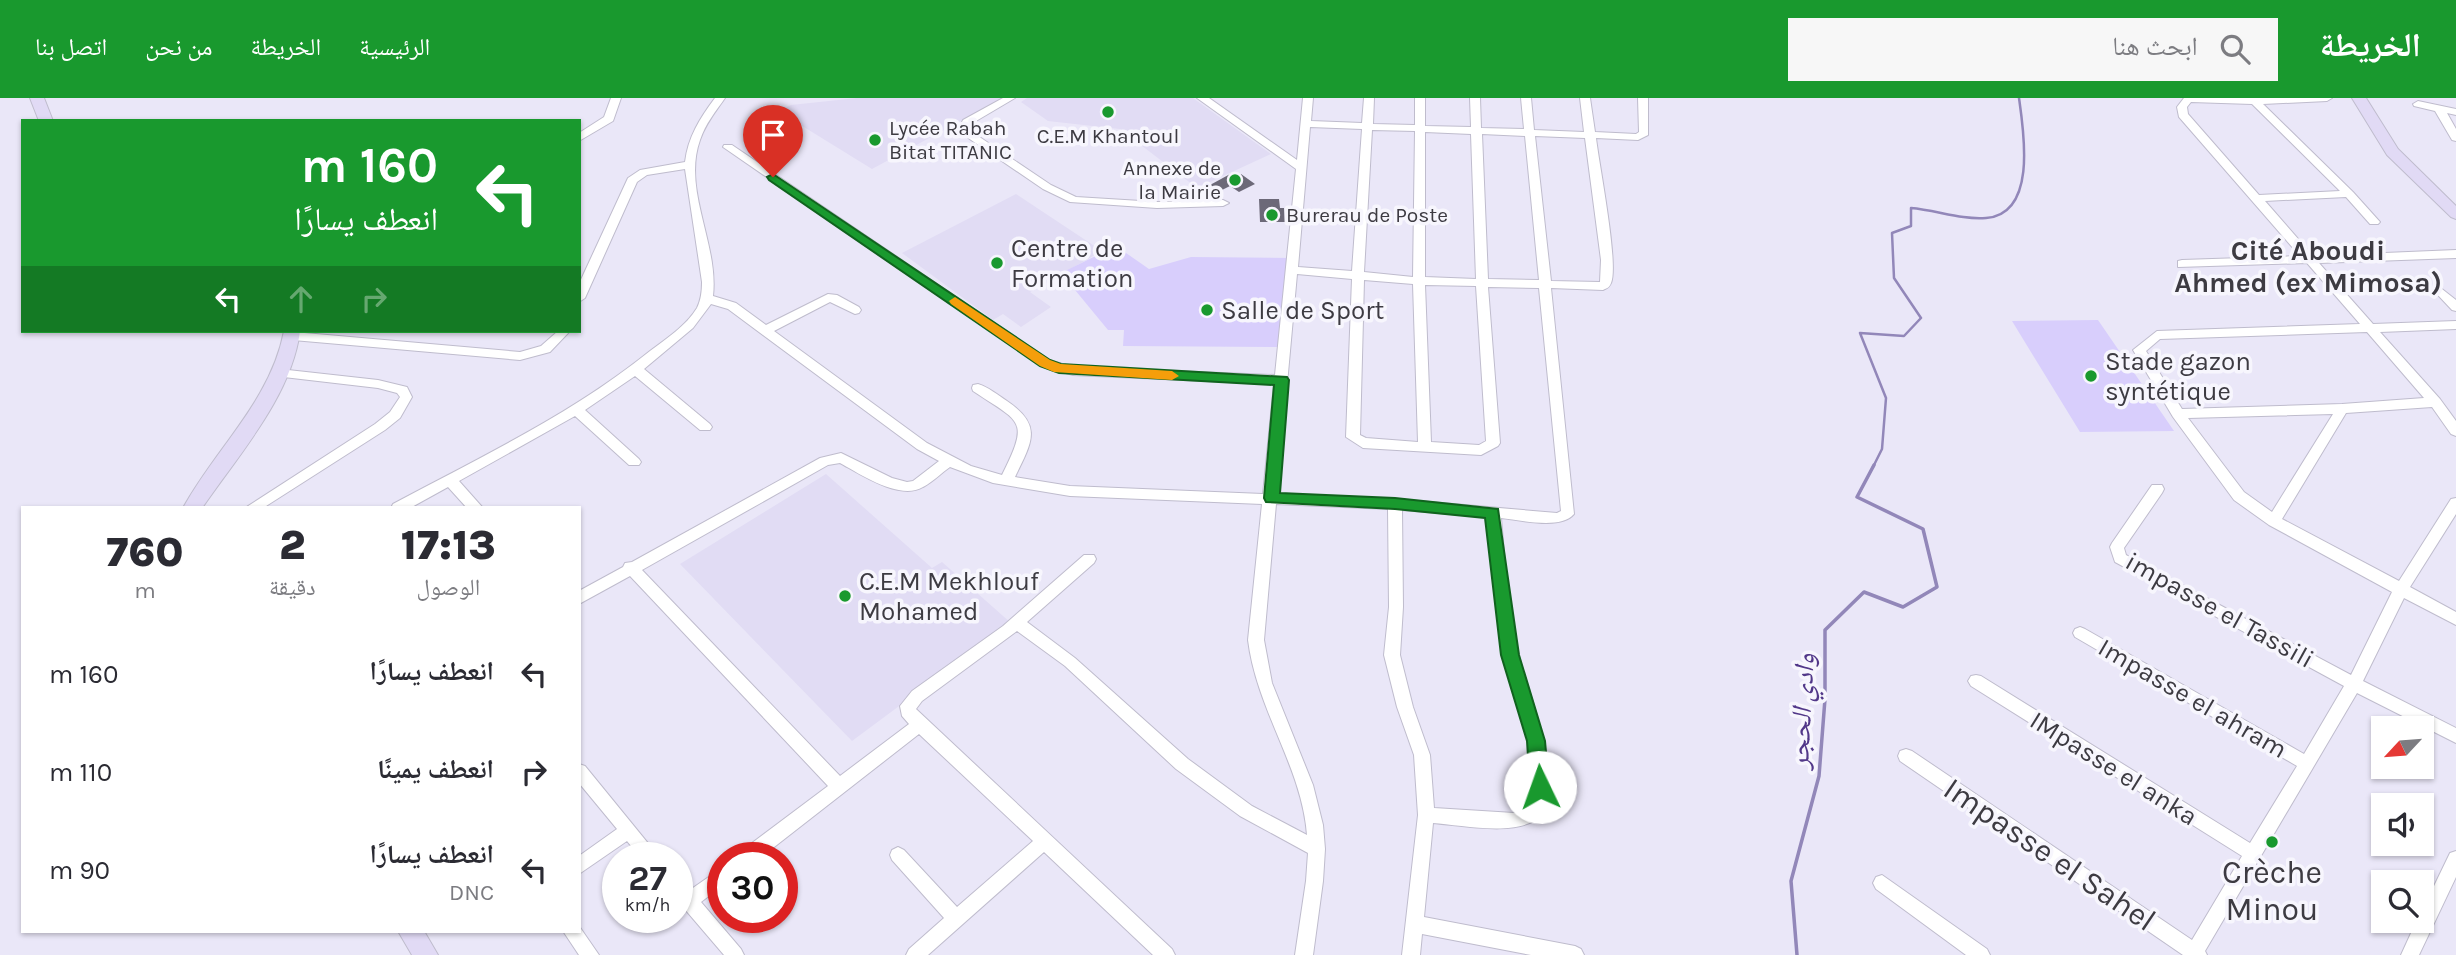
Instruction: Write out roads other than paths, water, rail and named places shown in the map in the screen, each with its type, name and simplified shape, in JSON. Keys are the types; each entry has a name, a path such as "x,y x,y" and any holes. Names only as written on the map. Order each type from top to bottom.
{"main road":[{"path":"37,98 45,119"},
{"path":"2359,98 2392,152 2456,214"},
{"path":"193,506 255,417 279,373 292,334"},
{"path":"411,933 426,955"}],"street":[{"path":"581,137 609,119 617,98"},
{"path":"402,506 577,410 636,370 694,319 706,300 705,253 687,165 700,126 720,98"},
{"path":"1010,98 967,122 963,131 1062,195 1090,202 1157,205 1223,203"},
{"path":"1202,98 1300,167"},
{"path":"1304,955 1317,849 1311,803 1266,692 1257,659 1256,640 1308,98"},
{"path":"1369,98 1358,276 1353,437 1363,443 1481,450 1493,443 1482,284 1475,98"},
{"path":"1420,98 1419,281 1425,447"},
{"path":"706,300 726,303 767,330 922,446 948,461 1006,481 1070,491 1395,504 1555,518 1568,512 1526,98"},
{"path":"1293,270 1419,281 1600,287 1606,282 1607,260 1585,98"},
{"path":"1305,124 1589,136 1642,135 1643,98"},
{"path":"2327,98 2255,101 2188,99 2182,107 2183,115 2435,402 2456,431"},
{"path":"2255,101 2374,222"},
{"path":"2418,104 2456,112"},
{"path":"2439,109 2456,138"},
{"path":"728,147 1045,363 1073,371 1282,380"},
{"path":"581,294 632,180 640,173 687,165"},
{"path":"2255,198 2349,194"},
{"path":"2182,264 2456,254"},
{"path":"2442,293 2456,307"},
{"path":"767,330 828,298 834,298 855,310"},
{"path":"2456,325 2157,335 2140,350 2178,414 2239,496 2274,521 2456,619"},
{"path":"292,334 520,356 550,348 562,333"},
{"path":"636,370 705,427"},
{"path":"255,506 380,427 395,415 406,397 402,390 378,384 279,373"},
{"path":"978,388 1020,416 1026,424 1026,440 1006,481"},
{"path":"2178,414 2342,409 2435,402"},
{"path":"2274,521 2342,409"},
{"path":"577,410 634,462"},
{"path":"581,597 630,567 825,461 841,458 888,482 907,487 917,485 948,461"},
{"path":"449,480 474,506"},
{"name":"impasse el Tassili","path":"2157,489 2117,547 2120,558 2456,736"},
{"path":"1395,504 1396,607 1392,655 1405,708 1422,755 1426,815 1412,955"},
{"path":"2195,954 2354,684 2400,591 2454,512"},
{"path":"1426,815 1516,821 1528,818 1536,808 1540,762 1530,715 1510,655 1493,513"},
{"path":"1089,559 1017,623 911,701 908,710 920,725 1166,955"},
{"path":"630,567 838,786"},
{"path":"1017,623 1070,662 1182,764 1246,811 1317,849"},
{"name":"Impasse el ahram","path":"2080,633 2306,763"},
{"name":"IMpasse el anka","path":"1976,681 2253,854"},
{"path":"766,842 920,725"},
{"name":"Impasse el Sahel","path":"1906,756 2195,954"},
{"path":"581,773 639,842"},
{"path":"581,865 629,830"},
{"path":"915,955 1045,841"},
{"path":"898,855 957,919"},
{"path":"2410,955 2456,859"},
{"path":"1882,883 1982,955"},
{"path":"693,906 735,955"},
{"path":"1416,924 1575,955"},
{"path":"574,933 590,955"}],"waterway":[{"name":"وادي الحجر","path":"1874,465 1882,449 1886,398 1860,333 1904,336 1921,318 1894,278 1892,233 1911,226 1911,208 1967,218 1986,218 2002,213 2013,202 2024,170 2019,98"},
{"name":"وادي الحجر","path":"1797,955 1791,881 1819,776 1825,699 1825,630 1864,592 1903,607 1937,587 1923,529 1857,497 1874,465"}],"place":[{"name":"C.E.M Khantoul","path":"1108,112"},
{"name":"Lycée Rabah Bitat TITANIC","path":"875,140"},
{"name":"Annexe de la Mairie","path":"1235,180"},
{"name":"Burerau de Poste","path":"1272,215"},
{"name":"Centre de Formation","path":"997,263"},
{"name":"Salle de Sport","path":"1207,310"},
{"name":"Stade gazon syntétique","path":"2091,376"},
{"name":"C.E.M Mekhlouf Mohamed","path":"845,596"},
{"name":"Crèche Minou","path":"2272,842"}],"district":[{"name":"Cité Aboudi Ahmed (ex Mimosa)","path":"2308,266"}]}
